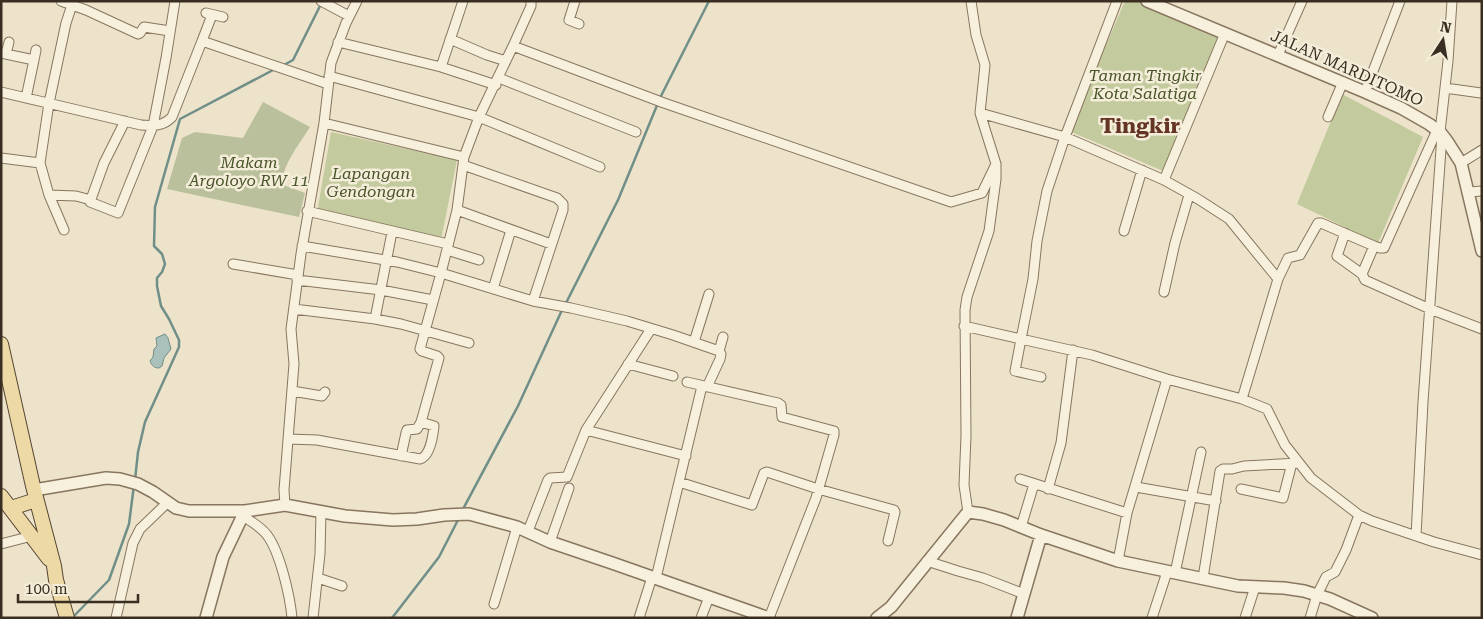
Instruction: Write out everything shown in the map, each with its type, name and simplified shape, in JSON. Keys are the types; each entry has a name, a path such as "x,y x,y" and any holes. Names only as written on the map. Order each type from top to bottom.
{"main road":[{"path":"1,344 35,495 67,618"},
{"path":"10,508 35,495"},
{"path":"1,496 54,566"}],"street":[{"path":"61,1 77,5 138,34 144,26 170,31"},
{"path":"48,195 76,196 91,200 90,202 118,213 153,126 175,1"},
{"path":"285,505 284,490 294,364 291,336 307,211 324,123 331,63 338,42 357,1"},
{"path":"441,67 463,1"},
{"path":"401,456 406,433 408,430 417,428 421,422 440,358 420,350 457,210 464,161 479,117 531,6 531,1"},
{"path":"575,1 569,20 579,24"},
{"path":"877,618 890,607 968,512 964,485 966,436 964,326 966,297 989,231 996,179 996,164 980,113 985,65 976,35 971,1"},
{"path":"1041,377 1015,371 1033,279 1037,242 1047,191 1117,1"},
{"path":"1278,55 1302,1"},
{"path":"1365,92 1400,1"},
{"path":"1416,536 1422,402 1430,309 1440,133 1452,1"},
{"name":"JALAN MARDITOMO","path":"1151,2 1401,108 1440,133 1448,141 1461,163 1482,251"},
{"path":"325,3 349,16"},
{"path":"64,230 48,195 40,163 49,103 66,23 77,5"},
{"path":"1,92 141,125 153,126 165,123 172,117 202,41 210,14 223,17"},
{"path":"1164,180 1225,33"},
{"path":"450,39 506,61"},
{"path":"202,41 268,64 479,117 600,167"},
{"path":"9,42 4,53 34,60"},
{"path":"338,42 497,81 636,132"},
{"path":"513,46 664,103 951,202 982,193 996,164"},
{"path":"26,98 36,50"},
{"path":"1328,117 1343,82"},
{"path":"1445,88 1480,93"},
{"path":"980,113 1066,136 1164,180 1229,219 1278,279"},
{"path":"91,200 104,163 124,121"},
{"path":"324,123 464,161 561,201 563,210 532,301"},
{"path":"1242,399 1278,279 1288,258 1300,256 1316,224 1321,223 1374,246 1384,248 1440,133"},
{"path":"1461,163 1482,150"},
{"path":"1,158 40,163"},
{"path":"1124,231 1142,170"},
{"path":"1468,192 1482,191"},
{"path":"1164,292 1175,243 1189,195"},
{"path":"457,210 551,244"},
{"path":"307,211 448,247 479,260"},
{"path":"493,289 511,230"},
{"path":"376,319 392,232"},
{"path":"1345,233 1337,256 1362,274 1365,280 1430,309 1482,329"},
{"path":"302,246 441,273 532,301 627,321 719,351"},
{"path":"1362,274 1374,246"},
{"path":"233,264 298,278 381,290 433,300"},
{"path":"694,342 709,294"},
{"path":"294,309 376,319 470,343"},
{"path":"964,326 1073,350 1167,379 1242,399 1267,409 1295,463 1311,478 1359,515 1416,536 1482,555"},
{"path":"494,604 522,529 548,480 550,478 566,477 586,430 651,328"},
{"path":"639,618 654,578 705,387 721,356 719,351 723,338"},
{"path":"1048,488 1061,443 1073,350"},
{"path":"628,364 672,376"},
{"path":"1118,561 1127,513 1167,379"},
{"path":"35,495 106,478 133,482 153,492 176,508 190,511 244,513 285,505 345,516 393,520 469,514 522,529 550,542 766,617 818,489 834,430 783,418 778,403 687,382"},
{"path":"292,391 322,396 325,392"},
{"path":"288,439 317,440 420,459 424,458 427,453 434,426 421,422"},
{"path":"586,430 686,456"},
{"path":"1152,618 1171,572 1201,452"},
{"path":"1241,489 1284,497 1295,463"},
{"path":"1203,578 1220,471 1244,466 1295,463"},
{"path":"679,482 751,505 766,472 894,510 888,541"},
{"path":"1020,479 1127,513"},
{"path":"1021,527 1034,484"},
{"path":"1136,487 1216,501"},
{"path":"550,542 569,488"},
{"path":"116,618 133,543 140,529 167,503"},
{"path":"313,618 320,554 321,512"},
{"path":"968,512 997,518 1118,561 1238,586 1284,588 1317,595 1372,618"},
{"path":"206,618 223,557 244,513"},
{"path":"244,513 264,531 275,549 292,618"},
{"path":"1310,618 1317,595 1326,577 1335,572 1346,550 1359,515"},
{"path":"1017,618 1042,535"},
{"path":"1,544 32,536"},
{"path":"927,561 983,578 1024,594"},
{"path":"318,578 342,586"},
{"path":"1245,618 1255,587"},
{"path":"701,618 709,596"}],"green space":[{"name":"Taman Tingkir Kota Salatiga","path":"1125,1 1137,1 1221,37 1163,171 1069,131"},
{"path":"1342,94 1423,137 1378,243 1297,204"},
{"name":"Makam Argoloyo RW 11","path":"263,102 310,127 289,161 282,183 305,193 299,217 167,189 182,138 195,132 243,138"},
{"name":"Lapangan Gendongan","path":"331,132 457,160 441,240 317,213"}],"water":[{"path":"165,334 171,349 164,358 162,366 156,368 150,361 157,346 156,338"}],"waterway":[{"path":"660,98 709,1"},
{"path":"282,66 293,60 321,4"},
{"path":"135,480 138,452 145,422 179,347 179,340 161,306 157,278 165,264 162,254 154,246 155,207 180,119 275,69"},
{"path":"565,305 618,200 658,103"},
{"path":"462,511 518,406 562,310"},
{"path":"72,618 109,580 129,524 134,485"},
{"path":"392,618 439,557 459,518"}],"district":[{"name":"Tingkir","path":"1140,126"}]}
